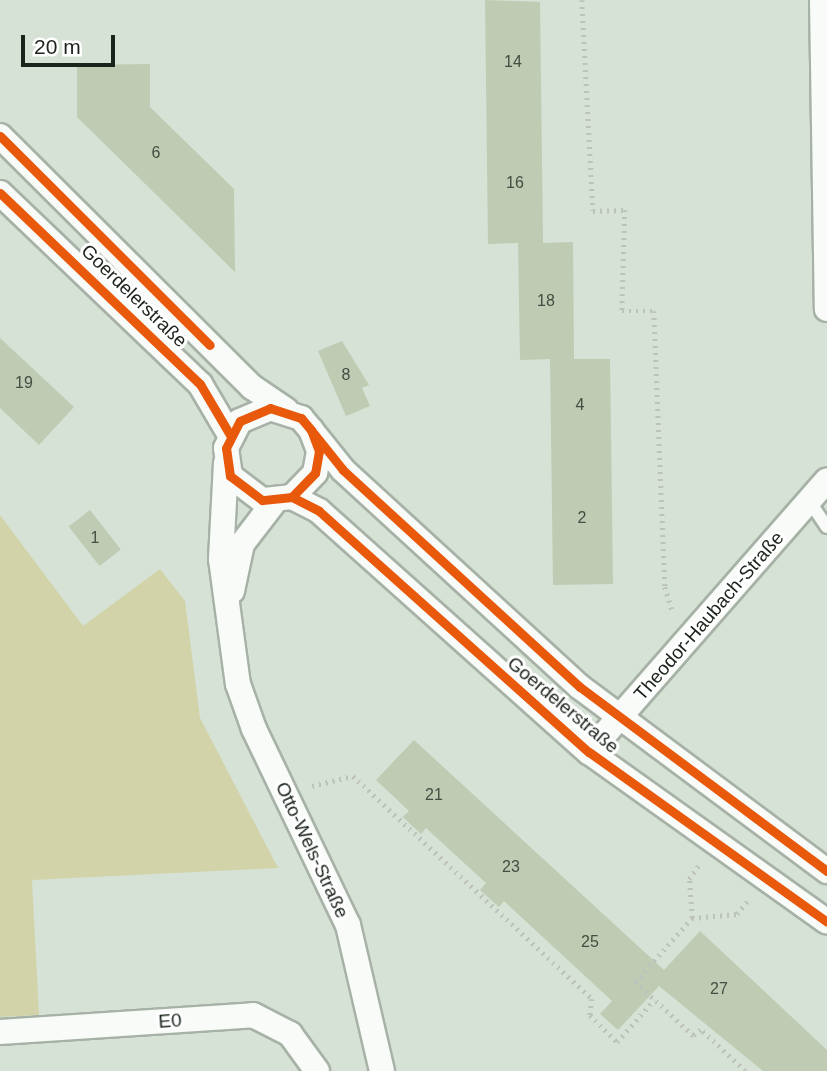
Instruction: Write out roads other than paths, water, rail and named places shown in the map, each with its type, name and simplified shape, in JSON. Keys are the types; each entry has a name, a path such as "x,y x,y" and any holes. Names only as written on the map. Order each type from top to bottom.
{"street":[{"path":"822,0 827,309"},
{"name":"Goerdelerstraße","path":"0,136 252,387 312,430 343,470 618,719 827,871"},
{"name":"Goerdelerstraße","path":"0,193 200,384 230,435"},
{"path":"226,463 230,435 254,412 287,411"},
{"path":"284,499 315,473 319,451 312,430"},
{"name":"Goerdelerstraße","path":"226,463 249,495 284,499 319,510 589,752 827,922"},
{"name":"Otto-Wels-Straße","path":"226,463 221,559 229,634 238,684 254,729 348,925 382,1071"},
{"name":"Theodor-Haubach-Straße","path":"589,752 827,480"},
{"name":"Otto-Wels-Straße","path":"229,634 242,544 284,499"},
{"name":"E0","path":"0,1032 253,1014 290,1034 317,1071"}],"lane":[{"path":"810,502 827,527"}]}
